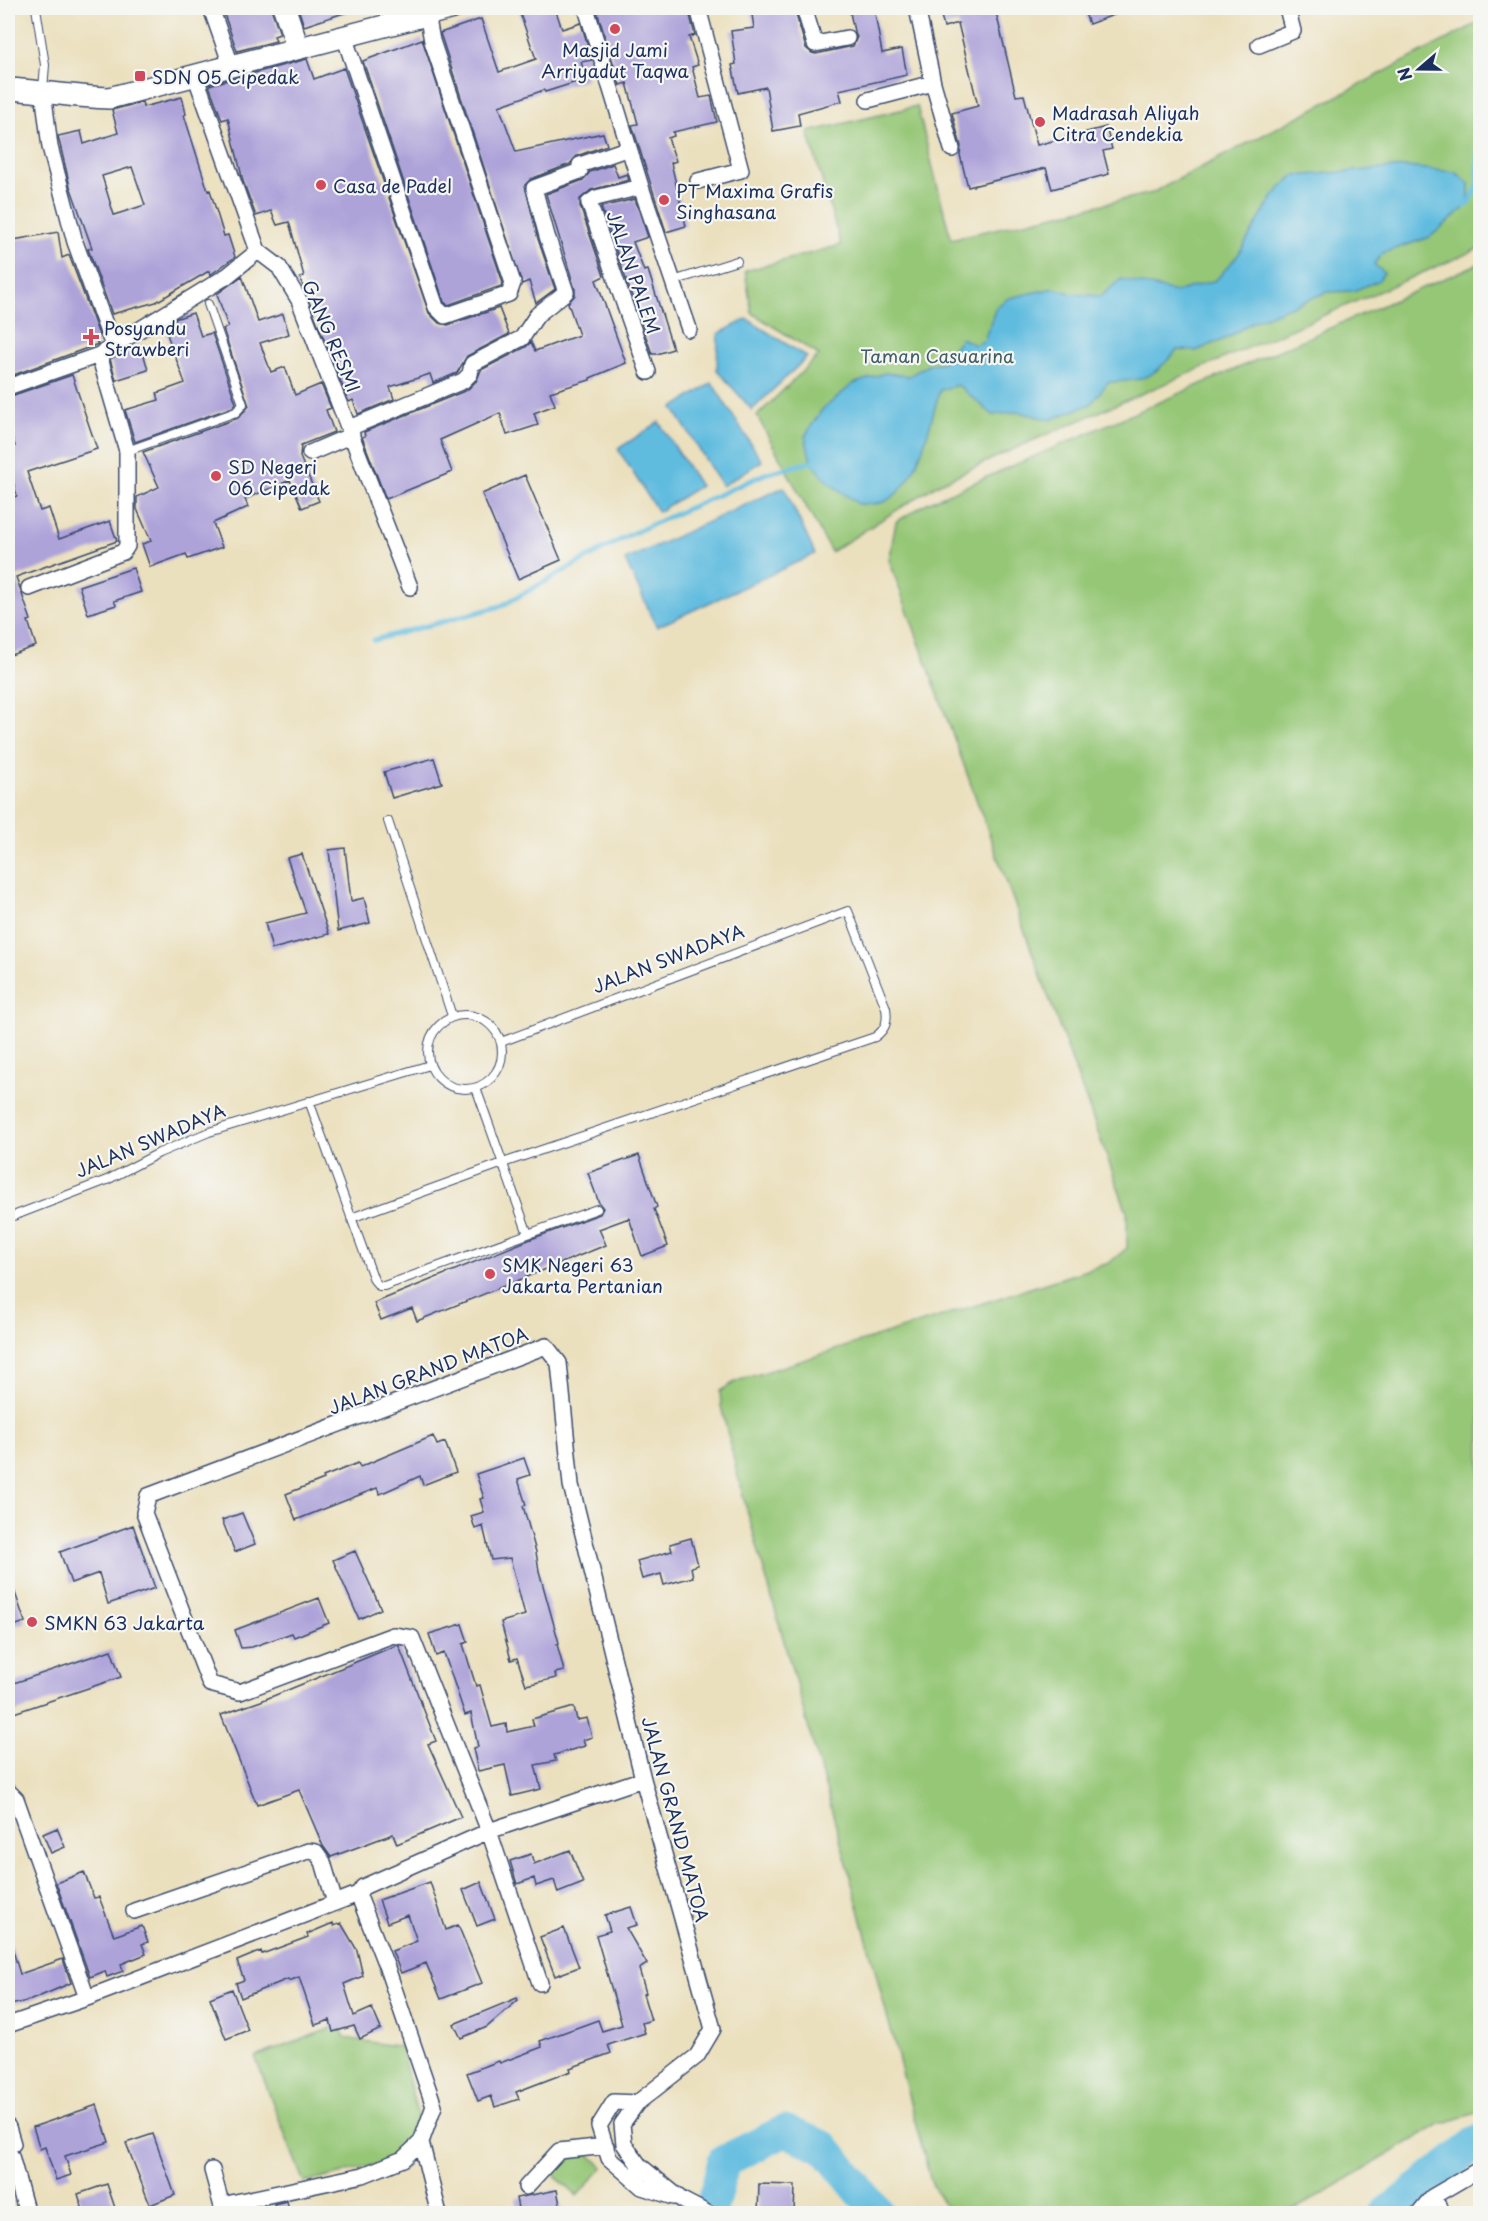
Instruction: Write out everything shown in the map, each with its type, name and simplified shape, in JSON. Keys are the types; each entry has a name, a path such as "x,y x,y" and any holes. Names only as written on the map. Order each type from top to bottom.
{"main road":[{"path":"8,89 43,91 87,98 109,98 344,36 427,11 453,8"}],"street":[{"path":"212,8 231,65"},
{"path":"288,8 296,48"},
{"name":"JALAN PALEM","path":"586,8 641,187 689,329"},
{"path":"698,8 741,170 698,181"},
{"path":"804,8 815,44 847,39"},
{"path":"917,8 933,84 952,149"},
{"path":"1259,45 1293,31 1287,8"},
{"path":"344,36 436,307 445,316 509,294 513,283 432,41 427,11"},
{"path":"8,387 99,355 227,276 258,251 195,75"},
{"path":"868,100 933,84"},
{"path":"43,91 50,147 75,242 113,346"},
{"path":"310,453 351,431 463,381 470,374 472,364 522,338 537,315 566,292 534,188 580,171 580,165 629,148"},
{"name":"JALAN PALEM","path":"641,187 596,198 589,203 648,372"},
{"name":"GANG RESMI","path":"258,251 279,267 299,300 410,587"},
{"path":"29,588 123,552 128,546 127,451 99,355"},
{"name":"JALAN GRAND MATOA","path":"540,1983 489,1831 412,1638 393,1635 240,1692 210,1684 144,1513 148,1496 546,1346 559,1363 571,1485 643,1779 713,2029 697,2056 637,2103 622,2124 624,2144 639,2165 682,2200 710,2214"},
{"path":"8,2025 87,1998 358,1894 363,1887 489,1831 643,1779"},
{"path":"8,1791 16,1799 87,1998"},
{"path":"134,1911 308,1851 316,1852 323,1862 335,1903"},
{"path":"212,2170 223,2209 363,2175 404,2159 421,2142 434,2106 387,1968 358,1894"},
{"path":"637,2103 614,2102 599,2126 609,2158 642,2187 682,2200"},
{"path":"8,2127 27,2214"},
{"path":"421,2142 439,2214"},
{"path":"526,2187 559,2151 606,2146"},
{"path":"1418,2214 1432,2197 1480,2169"},
{"path":"1432,2197 1444,2214"}],"lane":[{"path":"36,8 45,65 43,91"},
{"path":"277,8 296,48"},
{"path":"673,281 737,261"},
{"path":"127,451 236,412 243,404 208,304"},
{"path":"388,821 452,1016"},
{"name":"JALAN SWADAYA","path":"501,1042 848,911 886,1008 888,1021 884,1030 874,1037 503,1163"},
{"path":"467,1014 483,1018 495,1028 501,1042 502,1056 498,1070 489,1081 476,1088 462,1089 448,1086 437,1077 430,1065 427,1050 430,1036 439,1024 452,1016 467,1014"},
{"name":"JALAN SWADAYA","path":"8,1218 107,1180 159,1153 209,1132 430,1065"},
{"path":"476,1088 528,1234"},
{"path":"309,1101 374,1280 379,1286 597,1209"},
{"path":"351,1218 503,1163"}],"green space":[{"name":"Taman Casuarina","path":"1480,22 1480,248 1027,443 938,484 831,552 757,416 819,355 752,313 745,271 841,245 808,132 917,106 951,239 1152,193"},
{"path":"1480,263 1480,2112 1440,2124 1307,2203 1285,2213 949,2213 931,2182 847,1864 741,1489 721,1406 720,1391 737,1381 1109,1263 1127,1248 1127,1212 889,560 896,522 927,503"},
{"path":"340,2025 345,2038 401,2047 426,2152 304,2183 255,2057"},
{"path":"578,2143 603,2167 577,2196 551,2172"}],"water":[{"path":"1406,167 1455,172 1469,183 1469,204 1430,237 1383,253 1374,264 1384,273 1378,281 1353,291 1327,292 1252,322 1227,338 1196,351 1177,350 1161,367 1147,376 1131,381 1108,382 1091,404 1050,420 1019,412 993,415 958,385 940,390 922,452 915,467 898,492 883,502 858,504 828,482 811,462 805,436 821,411 853,384 885,373 909,376 930,364 943,362 961,338 975,345 984,341 996,307 1009,298 1054,288 1073,294 1101,296 1121,279 1176,292 1216,280 1238,255 1274,195 1293,176"},
{"path":"747,319 807,357 752,410 717,370 718,334"},
{"path":"712,383 762,461 722,486 673,408"},
{"path":"659,422 700,486 658,512 618,449"},
{"path":"784,487 815,554 657,627 625,560"}],"building":[{"path":"222,8 271,8 280,34 274,36 276,41 237,51"},
{"path":"298,8 352,8 353,10 304,26"},
{"path":"518,8 555,8 562,29 581,23 592,60 581,62 586,79 545,92 544,90 499,106 516,152 603,133 607,145 577,156 570,164 531,179 525,185 538,239 555,289 536,303 529,281 522,284 440,33 481,19 499,72 536,59"},
{"path":"596,8 688,8 695,35 689,37 698,65 692,67 700,98 711,96 717,122 673,132 674,136 668,138 676,161 671,163 686,226 666,232 632,125 638,124 627,83 620,85"},
{"path":"751,8 794,8 806,48 816,54 853,46 857,37 849,8 874,8 882,53 902,49 907,75 839,90 842,101 798,113 800,126 773,131 766,87 738,93 732,65 736,64 731,31 754,28"},
{"path":"939,8 995,8 1016,96 1024,95 1037,145 1106,127 1112,149 1103,151 1109,174 1052,189 1046,168 968,187 960,155 961,146 952,113 978,106 958,23 944,27"},
{"path":"1083,8 1129,8 1130,9 1089,24"},
{"path":"422,39 503,283 501,286 448,305 444,302 363,61"},
{"path":"307,59 314,79 344,68 429,313 439,323 448,325 499,308 509,334 467,356 457,373 433,383 430,374 390,387 394,399 358,414 353,400 349,402 300,278 304,276 289,222 277,225 271,211 256,216 243,181 228,118 222,120 209,85"},
{"path":"182,97 186,114 184,115 208,191 210,190 224,236 228,235 235,257 210,275 209,271 156,302 112,314 88,249 92,248 70,186 58,136 81,131 84,144 118,133 112,110 142,102 143,107","holes":["132,167 145,205 114,215 102,176"]},
{"path":"613,164 618,177 627,174 629,180 591,190 580,199 580,206 604,276 596,280 626,363 590,378 590,380 550,392 555,405 534,413 538,425 507,435 500,413 440,440 452,472 386,499 362,437 365,436 364,432 467,390 477,380 481,370 526,347 531,342 535,351 579,335 568,303 575,295 575,289 546,194 583,180 590,172"},
{"path":"635,199 648,237 633,242 644,271 648,270 673,349 657,354 652,354 601,207"},
{"path":"58,232 62,258 69,255 99,335 94,338 98,344 8,377 8,241"},
{"path":"242,276 258,322 283,314 289,334 260,343 271,372 285,367 295,395 321,384 331,408 326,410 334,432 301,445 300,457 319,501 302,508 290,480 245,499 248,507 213,523 222,547 188,559 186,554 150,567 142,544 151,541 137,509 137,497 159,487 143,452 238,418 249,406 223,329 228,327 217,294"},
{"path":"193,313 201,336 212,333 236,403 233,407 135,442 125,410 159,400 157,393 185,383 164,326 175,319"},
{"path":"141,345 148,370 116,380 110,359"},
{"path":"72,375 97,449 27,472 40,511 49,508 59,539 110,521 117,541 16,577 31,620 28,621 36,646 8,656 8,499 17,496 8,463 8,448 15,446 8,424 8,397"},
{"path":"525,475 561,560 518,579 482,494"},
{"path":"133,568 141,592 114,601 116,605 88,614 79,586"},
{"path":"434,758 442,783 392,798 384,772"},
{"path":"345,848 351,901 364,898 370,923 338,931 329,850"},
{"path":"302,854 329,934 272,949 265,923 306,913 287,858"},
{"name":"SMK Negeri 63 Jakarta Pertanian","path":"639,1155 657,1207 654,1209 668,1246 642,1256 629,1218 599,1229 606,1245 417,1321 412,1308 381,1320 374,1303 531,1239 600,1214 603,1208 588,1173"},
{"path":"433,1436 437,1445 445,1442 456,1472 423,1485 420,1476 380,1494 377,1488 296,1520 286,1494 358,1463 360,1467"},
{"path":"524,1458 530,1475 518,1479 526,1505 523,1506 559,1643 557,1644 564,1671 555,1673 556,1678 526,1685 517,1658 511,1660 501,1622 525,1615 510,1558 491,1560 483,1526 475,1529 471,1516 484,1512 480,1499 484,1498 476,1474"},
{"path":"242,1513 255,1544 235,1552 222,1520"},
{"path":"133,1525 155,1588 108,1604 99,1573 71,1583 60,1552"},
{"path":"691,1538 698,1565 691,1567 693,1577 664,1585 661,1574 642,1579 637,1561 672,1551 670,1544"},
{"path":"355,1551 381,1609 359,1619 333,1560"},
{"path":"10,1578 25,1622 8,1628 8,1579"},
{"path":"319,1598 329,1623 294,1637 292,1633 252,1647 241,1648 235,1630"},
{"path":"462,1624 468,1642 463,1644 476,1686 480,1685 492,1727 506,1724 507,1732 534,1726 532,1719 574,1707 577,1720 587,1718 592,1737 583,1740 585,1746 554,1755 556,1761 535,1765 541,1789 512,1796 505,1765 478,1771 473,1748 478,1747 471,1713 465,1715 444,1653 436,1656 429,1634"},
{"path":"397,1645 436,1741 428,1744 461,1817 397,1844 393,1834 331,1857 323,1846 299,1790 257,1805 221,1715"},
{"path":"111,1650 121,1677 8,1715 8,1685"},
{"path":"57,1828 65,1847 51,1853 43,1834"},
{"path":"570,1850 583,1883 558,1893 554,1880 536,1886 534,1878 517,1884 510,1861 531,1854 534,1864"},
{"path":"84,1872 94,1898 99,1897 114,1936 142,1926 148,1942 142,1944 146,1954 121,1964 123,1971 107,1977 105,1971 90,1977 56,1883"},
{"path":"430,1882 446,1930 458,1925 482,1983 441,1999 426,1963 401,1973 392,1951 417,1941 408,1915 387,1923 379,1900"},
{"path":"481,1882 495,1919 477,1926 463,1890"},
{"path":"631,1907 637,1925 626,1928 647,1964 639,1969 646,1993 643,1994 651,2020 642,2023 645,2033 608,2045 611,2053 516,2092 519,2099 495,2107 491,2096 478,2101 467,2073 542,2047 540,2041 598,2020 602,2031 622,2025 596,1935 610,1931 605,1915"},
{"path":"333,1923 334,1926 341,1923 357,1950 363,1976 344,1984 354,2016 372,2008 381,2029 360,2039 354,2026 333,2032 330,2020 315,2025 299,1977 289,1981 288,1979 241,1998 236,1983 244,1980 237,1961 308,1937 307,1934"},
{"path":"564,1928 579,1967 555,1976 540,1937"},
{"path":"11,1944 20,1974 63,1959 71,1983 31,2000 10,2005 8,1945"},
{"path":"232,1989 248,2030 226,2039 210,1998"},
{"path":"517,1998 518,2000 487,2027 461,2038 454,2024"},
{"path":"97,2105 109,2142 65,2156 71,2175 56,2180 45,2147 40,2149 33,2127"},
{"path":"153,2134 175,2195 150,2205 126,2143"},
{"path":"107,2184 117,2214 84,2214 78,2194"},
{"path":"759,2184 795,2185 794,2214 758,2214"},
{"path":"557,2190 562,2214 519,2214 516,2198"},
{"path":"287,2201 290,2214 276,2214 274,2204"}],"waterway":[{"path":"1465,206 1469,204 1479,183 1478,155 1480,151"},
{"path":"374,640 501,606 631,534 767,473 811,462 817,458"},
{"path":"710,2214 724,2161 785,2131 824,2147 879,2214"},
{"path":"1386,2214 1480,2140"}],"place":[{"name":"Masjid Jami Arriyadut Taqwa","path":"615,29"},
{"name":"SDN 05 Cipedak","path":"140,76"},
{"name":"Madrasah Aliyah Citra Cendekia","path":"1040,122"},
{"name":"Casa de Padel","path":"321,185"},
{"name":"PT Maxima Grafis Singhasana","path":"664,200"},
{"name":"Posyandu Strawberi","path":"91,337"},
{"name":"SD Negeri 06 Cipedak","path":"216,476"},
{"name":"SMK Negeri 63 Jakarta Pertanian","path":"490,1274"},
{"name":"SMKN 63 Jakarta","path":"32,1622"}]}
